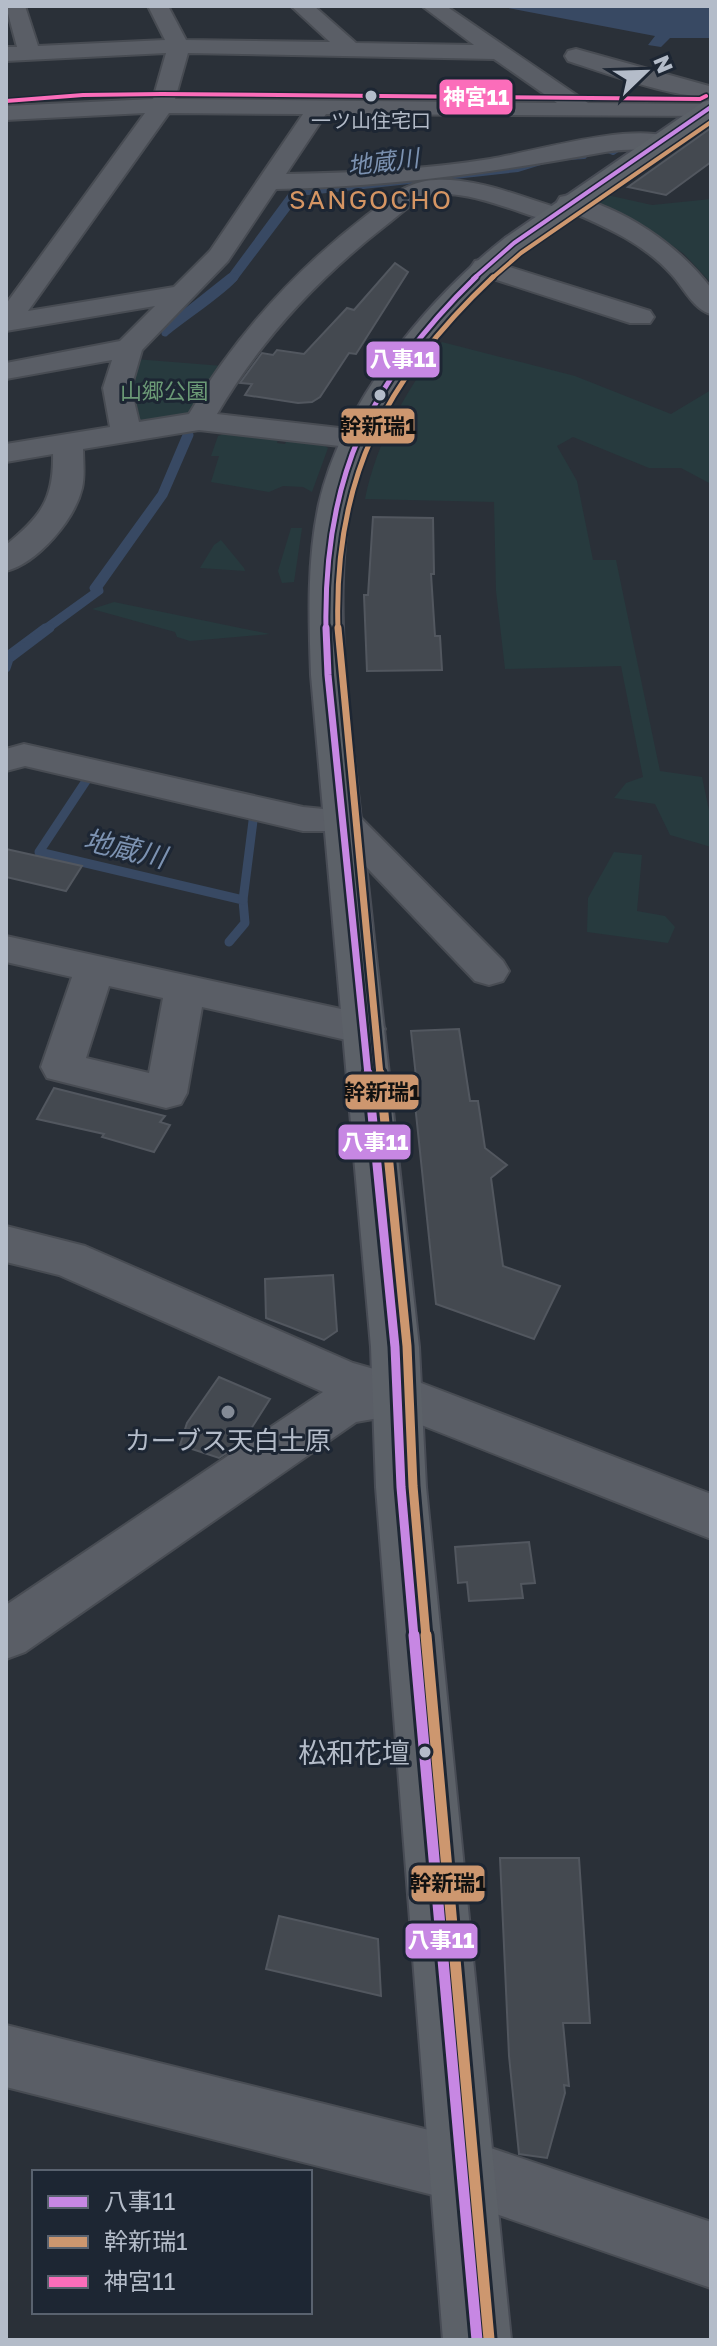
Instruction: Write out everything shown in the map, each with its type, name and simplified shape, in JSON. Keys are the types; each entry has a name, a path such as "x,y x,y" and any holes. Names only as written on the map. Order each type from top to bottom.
{"main road":[{"path":"477,2340 401,1487 399,1395 327,662 325,599 335,503 357,439 375,401 433,322 484,267 560,208 708,104"}],"street":[{"path":"15,6 29,51"},
{"path":"158,6 179,46 162,106 6,323 178,294"},
{"path":"301,6 349,48"},
{"path":"432,6 494,52 581,109"},
{"path":"6,54 179,46 494,52"},
{"path":"576,56 708,104"},
{"path":"559,94 612,68"},
{"path":"6,113 162,106 581,109 708,104"},
{"path":"126,432 117,388 129,348 178,294 219,256 319,108"},
{"path":"422,173 435,108"},
{"path":"6,140 33,110"},
{"path":"270,182 486,167 616,143 658,141"},
{"path":"199,421 228,370 296,288 342,245 418,189 449,186 560,208 622,225 658,245 685,271 711,306"},
{"path":"484,267 640,317"},
{"path":"6,371 129,348"},
{"path":"6,453 199,421 357,439"},
{"path":"6,561 34,538 53,515 67,488 68,442"},
{"path":"6,760 24,755 303,819 342,820 489,971"},
{"path":"12,962 95,969 364,1029"},
{"path":"95,969 62,1067 166,1093 185,989"},
{"path":"6,1244 69,1259 344,1380 399,1395 711,1517"},
{"path":"6,1635 345,1403 399,1395"},
{"path":"6,2056 461,2170 711,2255"}],"green space":[{"path":"607,195 652,205 711,199 711,283 684,254 663,239 595,204"},
{"path":"442,342 575,376 671,414 711,390 711,484 681,468 649,468 573,437 557,446 577,481 593,560 616,560 660,771 702,777 711,820 711,847 670,835 655,804 614,798 626,783 643,777 621,666 505,669 496,591 494,502 365,499 385,436 417,378"},
{"name":"山郷公園","path":"135,359 223,366 190,416 147,423 135,419 130,385"},
{"path":"226,433 278,439 277,443 285,444 287,440 324,445 328,448 312,492 303,487 283,486 269,492 211,482 219,456 211,456 218,436"},
{"path":"291,528 302,528 294,582 282,583 278,571"},
{"path":"221,540 245,571 200,568 214,545"},
{"path":"114,602 270,634 190,641 177,637 175,632 92,609"},
{"path":"614,852 642,855 637,911 665,916 675,927 668,943 587,932 588,898"}],"water":[{"path":"711,6 711,38 670,38 661,47 648,45 655,36 503,7"}],"building":[{"path":"711,128 711,162 666,195 628,187"},
{"path":"395,263 408,272 356,354 349,353 320,397 312,402 298,403 245,395 252,384 240,383 262,353 273,355 277,350 304,354 347,308 354,310"},
{"path":"373,517 433,518 434,574 431,574 435,636 440,636 442,670 367,671 364,595 368,595"},
{"path":"6,849 82,866 66,891 6,877"},
{"path":"459,1029 470,1101 478,1101 485,1148 507,1165 491,1178 503,1266 560,1286 534,1339 436,1304 415,1104 419,1104 411,1031"},
{"path":"54,1088 165,1116 160,1122 170,1125 154,1152 102,1137 104,1134 37,1119"},
{"path":"333,1275 337,1331 324,1340 266,1318 265,1279"},
{"name":"カーブス天白土原","path":"219,1377 270,1399 242,1443 219,1458 180,1445 187,1423"},
{"path":"529,1542 535,1583 521,1584 523,1598 469,1601 467,1582 458,1583 455,1547"},
{"path":"500,1858 579,1858 590,2023 563,2023 569,2086 564,2085 565,2093 547,2158 519,2154 509,2056"},
{"path":"279,1916 378,1939 381,1996 266,1969"}],"waterway":[{"name":"地蔵川","path":"229,279 294,191 511,166 625,144 613,152 606,149 585,152 584,156 554,158 518,169 299,193 234,279"},
{"name":"地蔵川","path":"230,277 167,327 165,333 235,277"},
{"name":"地蔵川","path":"42,630 95,592 93,588 161,494 186,435 190,435 164,495 99,587 100,591 47,630"},
{"name":"地蔵川","path":"6,657 45,628"},
{"name":"地蔵川","path":"6,668 9,659 50,628"},
{"name":"地蔵川","path":"90,775 39,852 243,900"},
{"path":"243,900 254,813"},
{"name":"地蔵川","path":"229,942 245,923 243,900"}],"transit line":[{"name":"神宮11","path":"6,101 83,95 162,94 700,99 706,96"},
{"name":"八事11","path":"477,2340 401,1487 395,1347 328,675 328,547 345,468 360,431 380,395 428,327 456,296 514,243 711,107"},
{"name":"幹新瑞1","path":"489,2339 413,1486 407,1346 340,674 337,589 340,546 347,504 374,432 414,365 438,334 464,305 521,253 711,122"}],"place":[{"name":"一ツ山住宅口","path":"371,96"},
{"name":"カーブス天白土原","path":"228,1412"},
{"name":"松和花壇","path":"425,1752"}],"district":[{"name":"SANGOCHO","path":"371,199"}]}
